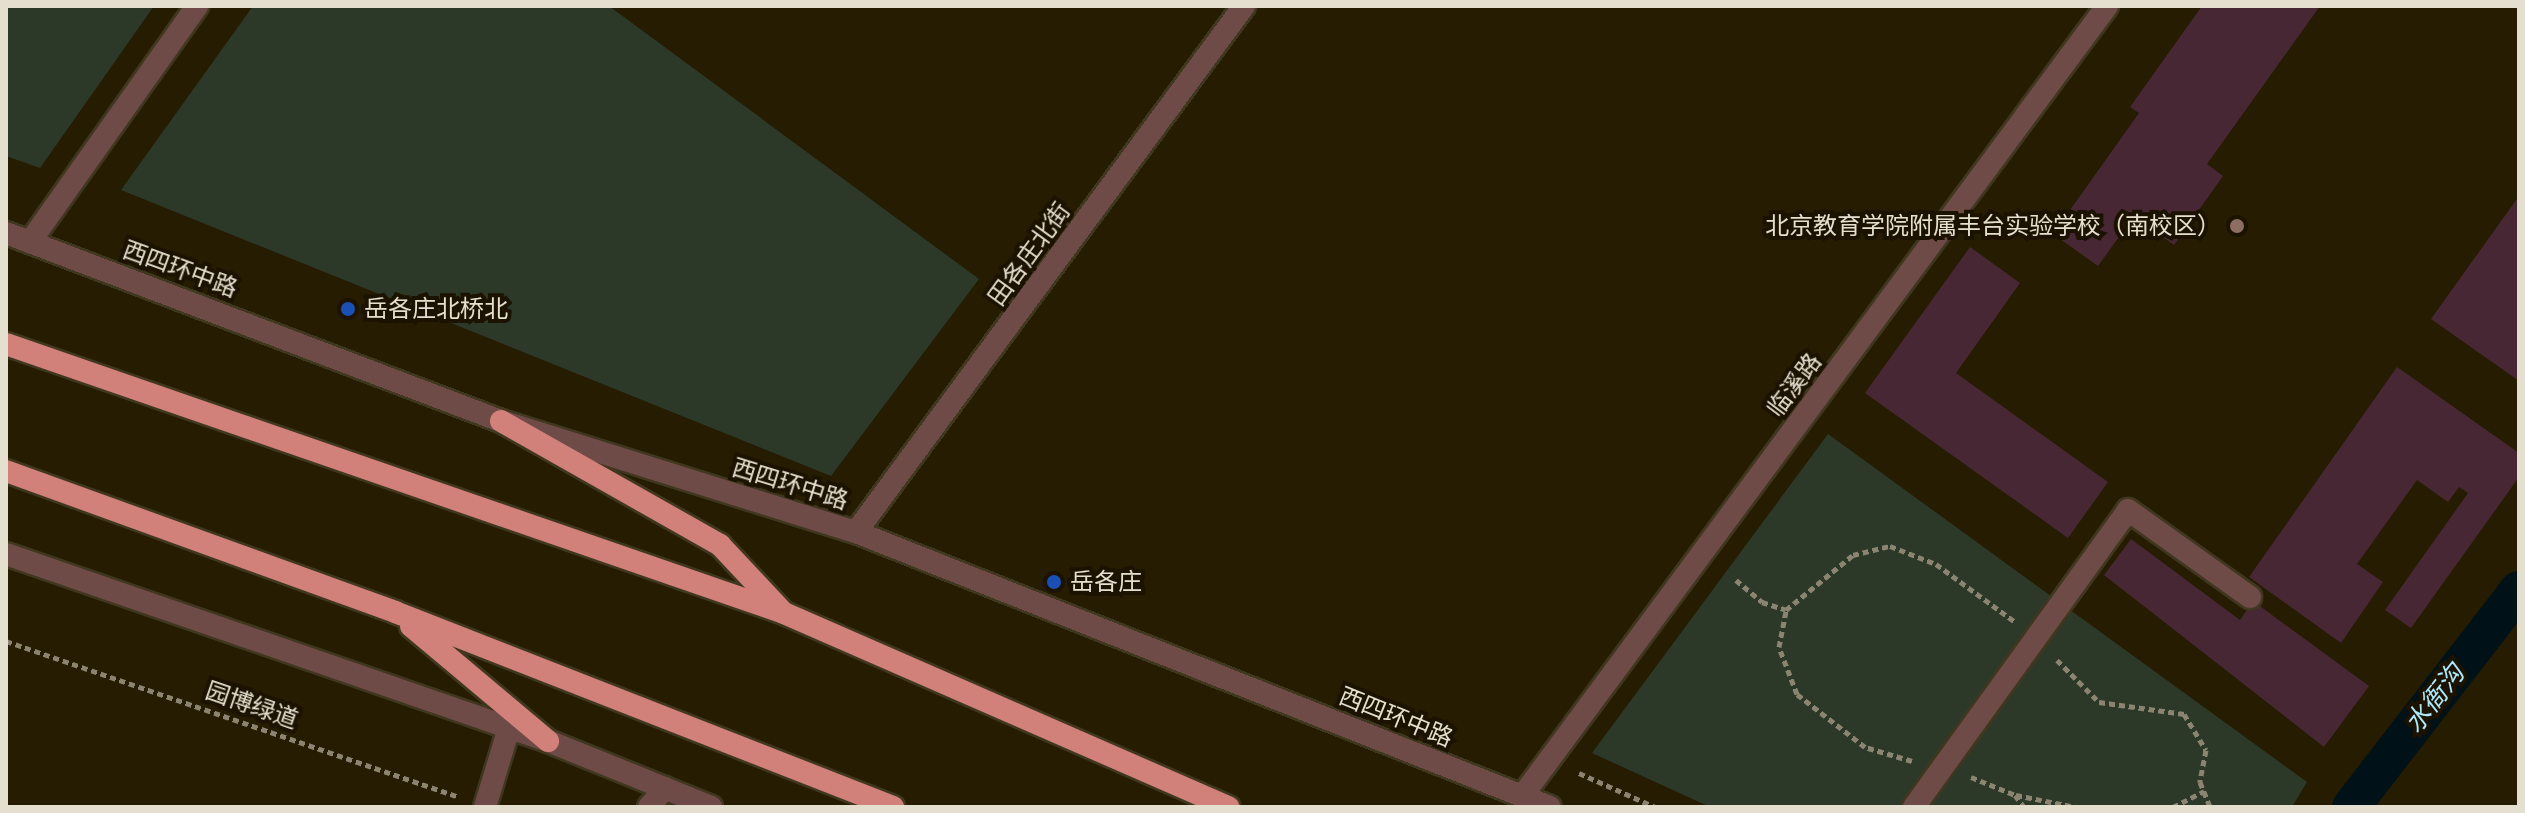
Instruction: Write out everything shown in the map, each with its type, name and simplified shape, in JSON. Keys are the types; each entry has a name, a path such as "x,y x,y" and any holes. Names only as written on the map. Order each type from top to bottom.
{"highway":[{"path":"6,344 784,613 1229,807"},
{"path":"501,421 720,545 784,613"},
{"path":"6,471 395,612 893,807"},
{"path":"395,612 548,741"}],"street":[{"path":"30,242 197,6"},
{"name":"田各庄北街","path":"856,532 1244,6"},
{"name":"临溪路","path":"1523,795 2107,6"},
{"name":"西四环中路","path":"6,233 501,421 856,532 1550,807"},
{"path":"1914,807 2128,510 2250,597"},
{"path":"6,554 548,741 711,807"},
{"path":"485,807 509,728"},
{"path":"649,807 665,788"}],"path":[{"path":"2076,807 2015,795 1865,747 1797,694 1779,647 1786,610 1853,555 1890,546 1976,589 2036,639 2099,702 2184,714 2206,750 2204,791 2210,807"},
{"path":"1736,580 1762,602 1786,610"},
{"name":"园博绿道","path":"6,641 485,807"},
{"path":"1579,773 1655,807"},
{"path":"2173,807 2204,791"},
{"path":"2015,795 2024,807"}],"green space":[{"path":"6,6 154,6 40,168 6,156"},
{"path":"253,6 609,6 979,279 831,476 121,190"},
{"path":"1828,434 2307,782 2292,807 1710,807 1592,753"}],"building":[{"path":"2202,6 2320,6 2207,164 2223,176 2174,245 2134,216 2098,266 2053,234 2139,113 2130,107"},
{"path":"2519,196 2519,381 2431,319"},
{"path":"1970,247 2020,283 1956,373 2108,482 2068,538 1865,393"},
{"path":"2397,367 2519,453 2519,477 2411,628 2385,610 2468,493 2459,487 2448,502 2417,480 2357,564 2383,582 2341,643 2249,577"},
{"path":"2131,539 2240,620 2253,601 2369,686 2324,747 2104,575"}],"waterway":[{"name":"水衙沟","path":"2351,807 2519,590"}],"place":[{"name":"北京教育学院附属丰台实验学校（南校区）","path":"2237,226"},
{"name":"岳各庄北桥北","path":"348,309"},
{"name":"岳各庄","path":"1054,582"}]}
